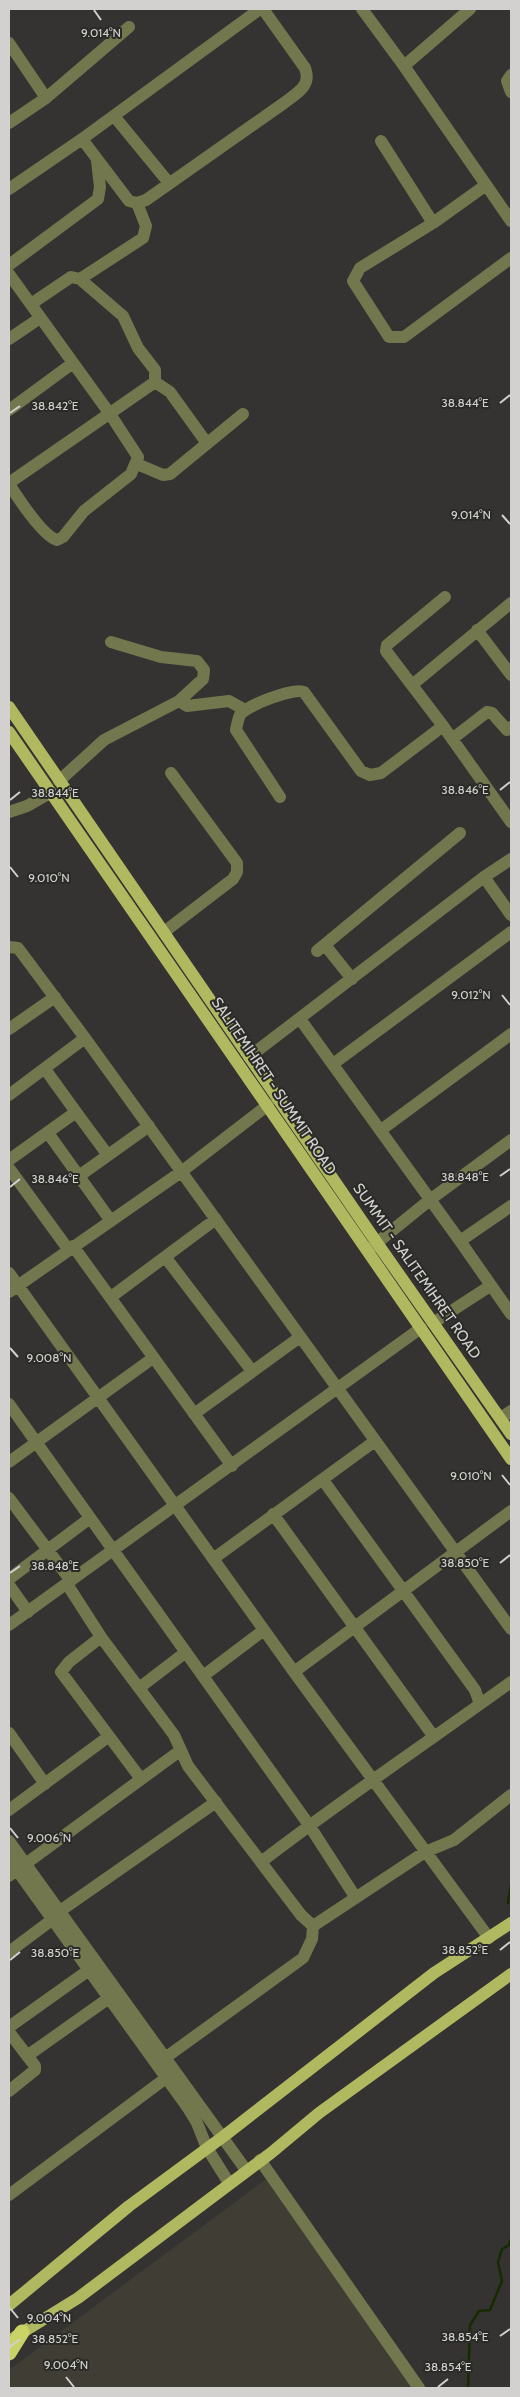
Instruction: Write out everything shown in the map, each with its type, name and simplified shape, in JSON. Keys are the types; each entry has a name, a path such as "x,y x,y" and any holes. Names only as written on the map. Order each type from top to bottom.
{"highway":[{"path":"9,2349 22,2332"}],"main road":[{"name":"SUMMIT - SALITEMIHRET ROAD","path":"9,707 433,1323 506,1414 511,1434"},
{"name":"SALITEMIHRET - SUMMIT ROAD","path":"9,732 511,1459"},
{"path":"52,795 62,785"},
{"path":"9,2305 122,2211 224,2136 434,1973 511,1923"},
{"path":"22,2332 78,2298 319,2113 511,1974"}],"street":[{"path":"9,189 82,140 261,9 305,68 308,82 284,103 146,200 137,203 129,201 82,140"},
{"path":"362,9 404,66 511,221"},
{"path":"404,66 464,10"},
{"path":"9,123 46,98 129,27"},
{"path":"9,44 46,98"},
{"path":"511,75 507,81 511,92"},
{"path":"114,116 169,183"},
{"path":"381,141 433,223"},
{"path":"9,264 98,199 100,187 97,160"},
{"path":"486,185 433,223 360,268 354,275 353,281 389,337 404,337 511,258"},
{"path":"80,278 143,238 146,226 137,203"},
{"path":"9,274 110,414 138,457 137,464 131,474 84,511 63,537 57,540 50,538 42,529 9,483 110,414 154,382 156,374 138,348 123,316 80,278 71,277 31,304"},
{"path":"9,339 40,318"},
{"path":"9,410 73,363"},
{"path":"154,382 170,392 206,442"},
{"path":"137,464 163,474 170,474 206,442 243,414"},
{"path":"445,598 385,648 511,822"},
{"path":"412,685 511,603"},
{"path":"477,630 511,675"},
{"path":"62,785 104,740 179,701 203,679 204,670 197,661 161,657 111,642"},
{"path":"280,797 236,730 240,715 245,710 300,689 310,699 361,771 370,775 381,773 443,726"},
{"path":"179,701 187,706 229,701 245,710"},
{"path":"452,739 487,712 492,713 507,730 511,727"},
{"path":"164,932 233,879 237,872 237,863 171,773"},
{"path":"9,812 52,795"},
{"path":"352,979 321,948 460,833"},
{"path":"249,1057 484,877 511,859"},
{"path":"484,877 511,915"},
{"path":"333,1064 511,932"},
{"path":"9,947 18,948 85,1038 511,1629"},
{"path":"9,1029 54,997"},
{"path":"300,1019 431,1199 511,1314"},
{"path":"381,1130 511,1034"},
{"path":"9,1096 85,1038"},
{"path":"45,1069 107,1154"},
{"path":"13,1289 182,1172 268,1105"},
{"path":"9,1160 76,1112"},
{"path":"79,1176 107,1154 149,1126"},
{"path":"48,1132 111,1221"},
{"path":"366,1251 431,1199 511,1140"},
{"path":"9,1168 111,1297 232,1466"},
{"path":"460,1241 510,1209"},
{"path":"111,1297 216,1219"},
{"path":"166,1258 252,1371"},
{"path":"9,1273 13,1289 98,1399 294,1672 489,1938"},
{"path":"433,1323 490,1286"},
{"path":"9,1626 421,1328"},
{"path":"194,1414 300,1337"},
{"path":"9,1462 153,1358"},
{"path":"9,1404 309,1825 356,1898"},
{"path":"213,1559 375,1441"},
{"path":"323,1480 402,1592 475,1690 480,1704"},
{"path":"9,1498 48,1550 101,1638 174,1735 183,1759 301,1915 313,1926"},
{"path":"294,1672 511,1511"},
{"path":"273,1514 434,1737"},
{"path":"9,1579 90,1518"},
{"path":"9,1585 28,1612"},
{"path":"203,1676 264,1630"},
{"path":"101,1638 69,1662 61,1672 141,1779"},
{"path":"138,1688 186,1652"},
{"path":"261,1862 372,1779 511,1682"},
{"path":"9,1733 45,1784"},
{"path":"9,1810 108,1737"},
{"path":"17,1870 181,1750"},
{"path":"313,1926 425,1852 454,1840 511,1795"},
{"path":"9,1952 56,1915 216,1802"},
{"path":"9,1841 17,1870"},
{"path":"9,1859 56,1915 165,2058 224,2136 246,2170"},
{"path":"56,1915 88,1970 198,2123 207,2148 228,2183"},
{"path":"165,2058 303,1958 312,1939 313,1926"},
{"path":"9,2027 88,1970"},
{"path":"27,2056 109,1998"},
{"path":"9,2032 35,2066 35,2070 9,2091"},
{"path":"9,2195 166,2078"},
{"path":"260,2160 419,2388"}],"shaded area":[{"path":"266,2179 416,2388 9,2388 9,2370"}],"waterway":[{"path":"508,1903 511,1884"},
{"path":"468,2388 470,2325 479,2311 490,2310 502,2281 498,2262 502,2249 509,2245 511,2239"}]}
